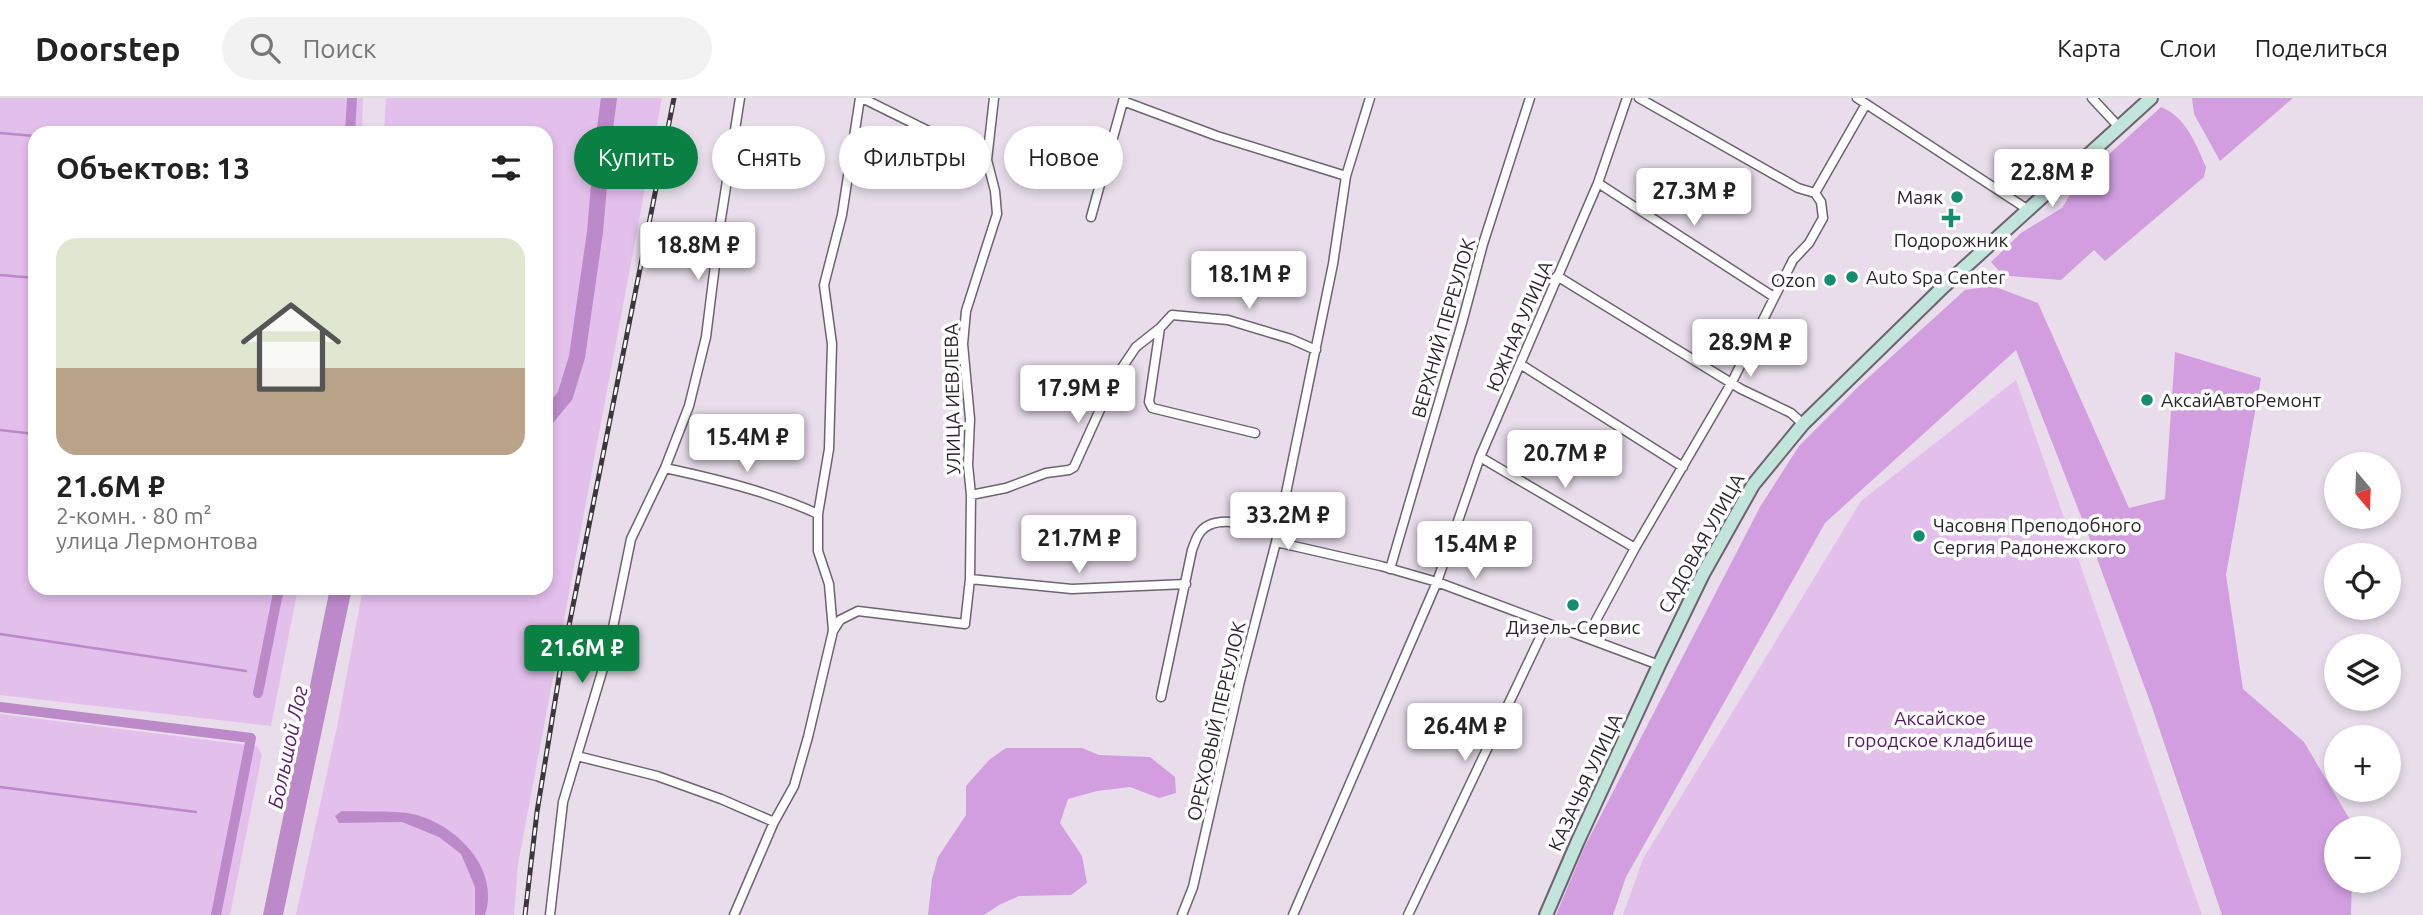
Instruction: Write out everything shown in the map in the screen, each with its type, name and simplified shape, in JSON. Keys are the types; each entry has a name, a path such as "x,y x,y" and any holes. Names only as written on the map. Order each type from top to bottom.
{"main road":[{"name":"САДОВАЯ УЛИЦА","path":"1659,665 1703,575 1753,485 1803,424 1957,273 2151,98"},
{"name":"КАЗАЧЬЯ УЛИЦА","path":"1546,915 1659,665"}],"street":[{"path":"550,915 563,802 608,652 631,539 665,468 689,406 706,337 740,98"},
{"path":"734,915 774,822 794,786 833,631 832,602 818,551 818,514 829,449 832,344 824,285 842,215 861,98 918,126"},
{"name":"УЛИЦА ИЕВЛЕВА","path":"990,133 994,98"},
{"name":"ОРЕХОВЫЙ ПЕРЕУЛОК","path":"1182,915 1194,887 1240,681 1277,538 1333,264 1346,176 1370,98"},
{"name":"ВЕРХНИЙ ПЕРЕУЛОК","path":"1391,569 1482,244 1530,98"},
{"name":"ЮЖНАЯ УЛИЦА","path":"1294,912 1437,582 1480,457 1598,183 1627,98"},
{"path":"1587,637 1635,548 1732,382 1793,260 1809,243 1822,218 1821,202 1815,193 1798,188 1639,98"},
{"path":"1857,98 2027,209"},
{"path":"2092,98 2119,127"},
{"path":"1091,217 1124,100 1217,136 1346,176"},
{"path":"1815,193 1866,104"},
{"name":"УЛИЦА ИЕВЛЕВА","path":"833,631 840,620 858,611 965,624 970,579 971,495 968,464 970,419 963,344 966,311 997,214 990,172"},
{"path":"1598,183 1774,297"},
{"path":"1557,276 1741,389 1791,413 1803,424"},
{"path":"1255,433 1152,408 1149,402 1160,328 1172,315 1228,320 1316,351"},
{"name":"УЛИЦА ИЕВЛЕВА","path":"971,495 1006,488 1045,473 1074,467 1113,381 1136,347 1160,328"},
{"path":"1520,364 1683,467"},
{"path":"1480,457 1635,548"},
{"path":"665,468 795,503 818,514"},
{"path":"1161,697 1192,550 1199,532 1211,525 1233,522 1256,525 1277,538 1437,582 1659,665"},
{"path":"970,579 1072,589 1186,584"},
{"path":"1408,915 1547,623"},
{"path":"577,756 657,776 774,822"},
{"path":"1283,915 1294,912"}],"green space":[{"path":"0,98 363,98 362,126 28,126 28,595 297,595 271,726 0,695"},
{"path":"386,98 662,98 657,126 574,126 574,189 645,189 518,864 514,915 296,915 337,727 362,595 553,595 553,126 384,126"},
{"name":"Аксайское городское кладбище","path":"2016,380 2202,915 1623,915 1643,859 1861,501"},
{"path":"0,714 257,746 262,755 230,915 0,915"}],"shaded area":[{"path":"2192,98 2293,98 2220,161 2194,114"},
{"path":"2161,107 2177,117 2189,132 2206,167 2204,177 2105,261 2094,250 2061,280 2001,273 1991,262 2021,233 2062,208 2077,183"},
{"path":"1993,286 2038,303 2129,508 2165,499 2175,352 2261,378 2226,575 2243,689 2304,742 2324,776 2324,802 2339,802 2348,816 2324,816 2324,893 2352,893 2351,915 2222,915 2152,707 2016,350 1825,523 1626,877 1613,915 1556,915 1584,848 1760,507 1799,446 1859,386 1965,290"},
{"path":"329,595 351,595 283,915 263,915"},
{"path":"1006,748 1082,748 1099,755 1150,757 1175,777 1176,793 1159,798 1130,787 1097,791 1068,799 1060,823 1082,856 1087,883 1071,895 1019,896 984,915 928,915 932,879 938,857 966,815 966,786 989,760"},
{"path":"342,811 410,813 447,829 472,852 481,866 488,898 485,915 475,915 475,887 461,854 439,837 402,822 339,823 335,816"}],"waterway":[{"path":"350,126 352,98"},
{"name":"Большой Лог","path":"553,411 565,396 577,357 595,232 609,98"},
{"path":"0,133 28,135"},
{"path":"0,275 28,277"},
{"path":"0,430 28,433"},
{"path":"258,693 278,595"},
{"path":"0,634 246,671"},
{"path":"0,707 251,738 216,915"},
{"path":"0,787 196,812"}],"railway":[{"path":"525,915 537,812 560,671 674,98"}],"place":[{"name":"Маяк","path":"1957,197"},
{"name":"Подорожник","path":"1951,218"},
{"name":"Auto Spa Center","path":"1852,277"},
{"name":"Ozon","path":"1830,280"},
{"name":"АксайАвтоРемонт","path":"2147,400"},
{"name":"Часовня Преподобного Сергия Радонежского","path":"1919,536"},
{"name":"Дизель-Сервис","path":"1573,605"}]}
